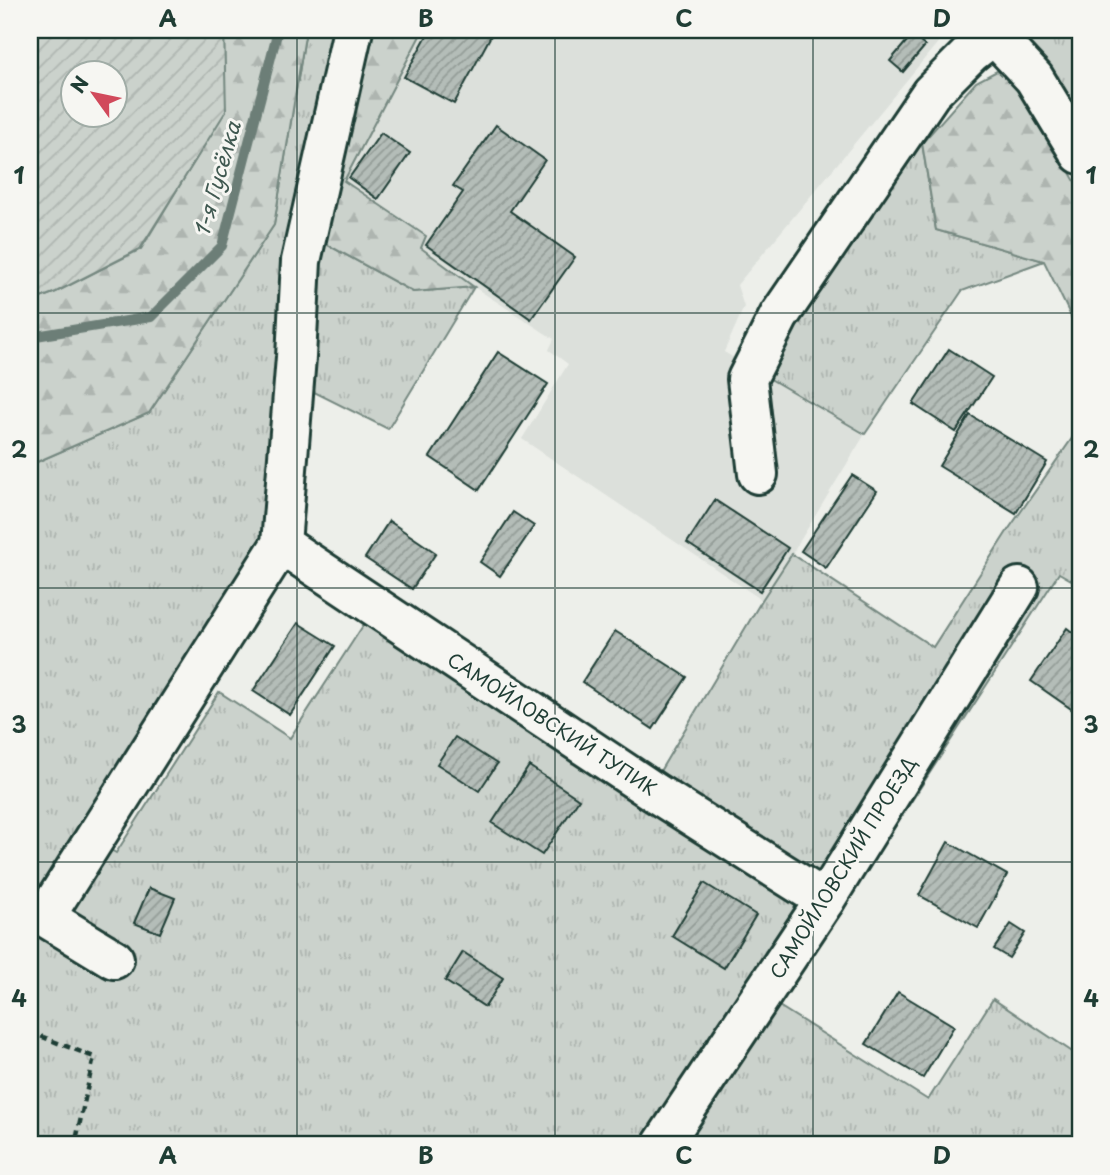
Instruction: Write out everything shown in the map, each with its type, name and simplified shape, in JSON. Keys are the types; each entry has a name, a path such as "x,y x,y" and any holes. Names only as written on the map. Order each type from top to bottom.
{"street":[{"path":"114,959 38,914 281,544 301,261 353,30"},
{"path":"758,474 747,379 779,316 931,93 991,32 1034,78 1080,154"},
{"name":"САМОЙЛОВСКИЙ ТУПИК","path":"281,544 643,785 825,900"},
{"name":"САМОЙЛОВСКИЙ ПРОЕЗД","path":"662,1145 825,900 1019,587"}],"path":[{"path":"30,1032 94,1057 75,1145"}],"shaded area":[{"path":"423,30 922,30 940,40 737,285 744,307 724,352 865,434 762,600 522,439 568,364 549,350 554,339 474,287 421,248 426,236 344,181"}],"green space":[{"path":"30,30 224,30 226,111 140,249 56,292 30,302"},
{"path":"224,30 306,30 274,225 149,413 30,465 30,302 56,292 141,249 225,111"},
{"path":"306,30 333,30 283,262 267,541 82,833 116,853 219,692 290,738 364,624 644,798 792,554 933,647 1008,530 1080,427 1080,585 1059,573 779,1006 928,1100 993,999 1080,1057 1080,1145 30,1145 30,465 149,413 274,225"},
{"path":"367,30 423,30 344,181 426,236 421,248 474,287 413,292 319,240"},
{"path":"1033,30 1080,30 1080,123 1050,71 1028,41"},
{"path":"997,71 1022,89 1080,190 1080,335 1044,261 936,230 922,143 976,82"},
{"path":"922,143 936,230 1044,261 962,291 865,434 760,373"},
{"path":"319,240 413,292 474,287 388,429 312,391"}],"building":[{"path":"430,30 494,30 454,104 404,77"},
{"path":"912,35 925,46 903,72 890,61"},
{"path":"496,125 545,160 510,211 575,257 531,319 426,245 463,192 453,186"},
{"path":"381,133 410,153 378,199 349,178"},
{"path":"949,349 992,377 956,432 913,404"},
{"path":"498,352 548,384 479,490 430,457"},
{"path":"970,415 1047,462 1016,513 939,466"},
{"path":"852,475 877,491 826,568 801,551"},
{"path":"715,500 788,548 760,591 687,543"},
{"path":"513,512 534,526 500,576 480,562"},
{"path":"389,521 436,553 412,589 365,558"},
{"path":"298,623 335,646 290,715 253,691"},
{"path":"1067,628 1080,638 1080,715 1031,681"},
{"path":"615,631 687,677 653,729 582,682"},
{"path":"455,737 497,764 479,791 437,764"},
{"path":"529,766 579,799 542,855 492,823"},
{"path":"948,842 1007,875 978,928 919,895"},
{"path":"704,883 756,915 724,968 672,936"},
{"path":"149,888 175,898 160,933 134,923"},
{"path":"1011,924 1025,933 1009,958 994,949"},
{"path":"463,952 503,978 485,1007 445,981"},
{"path":"898,992 954,1026 923,1078 866,1044"}],"waterway":[{"name":"1-я Гусёлка","path":"30,337 151,317 222,246 278,30"}]}
